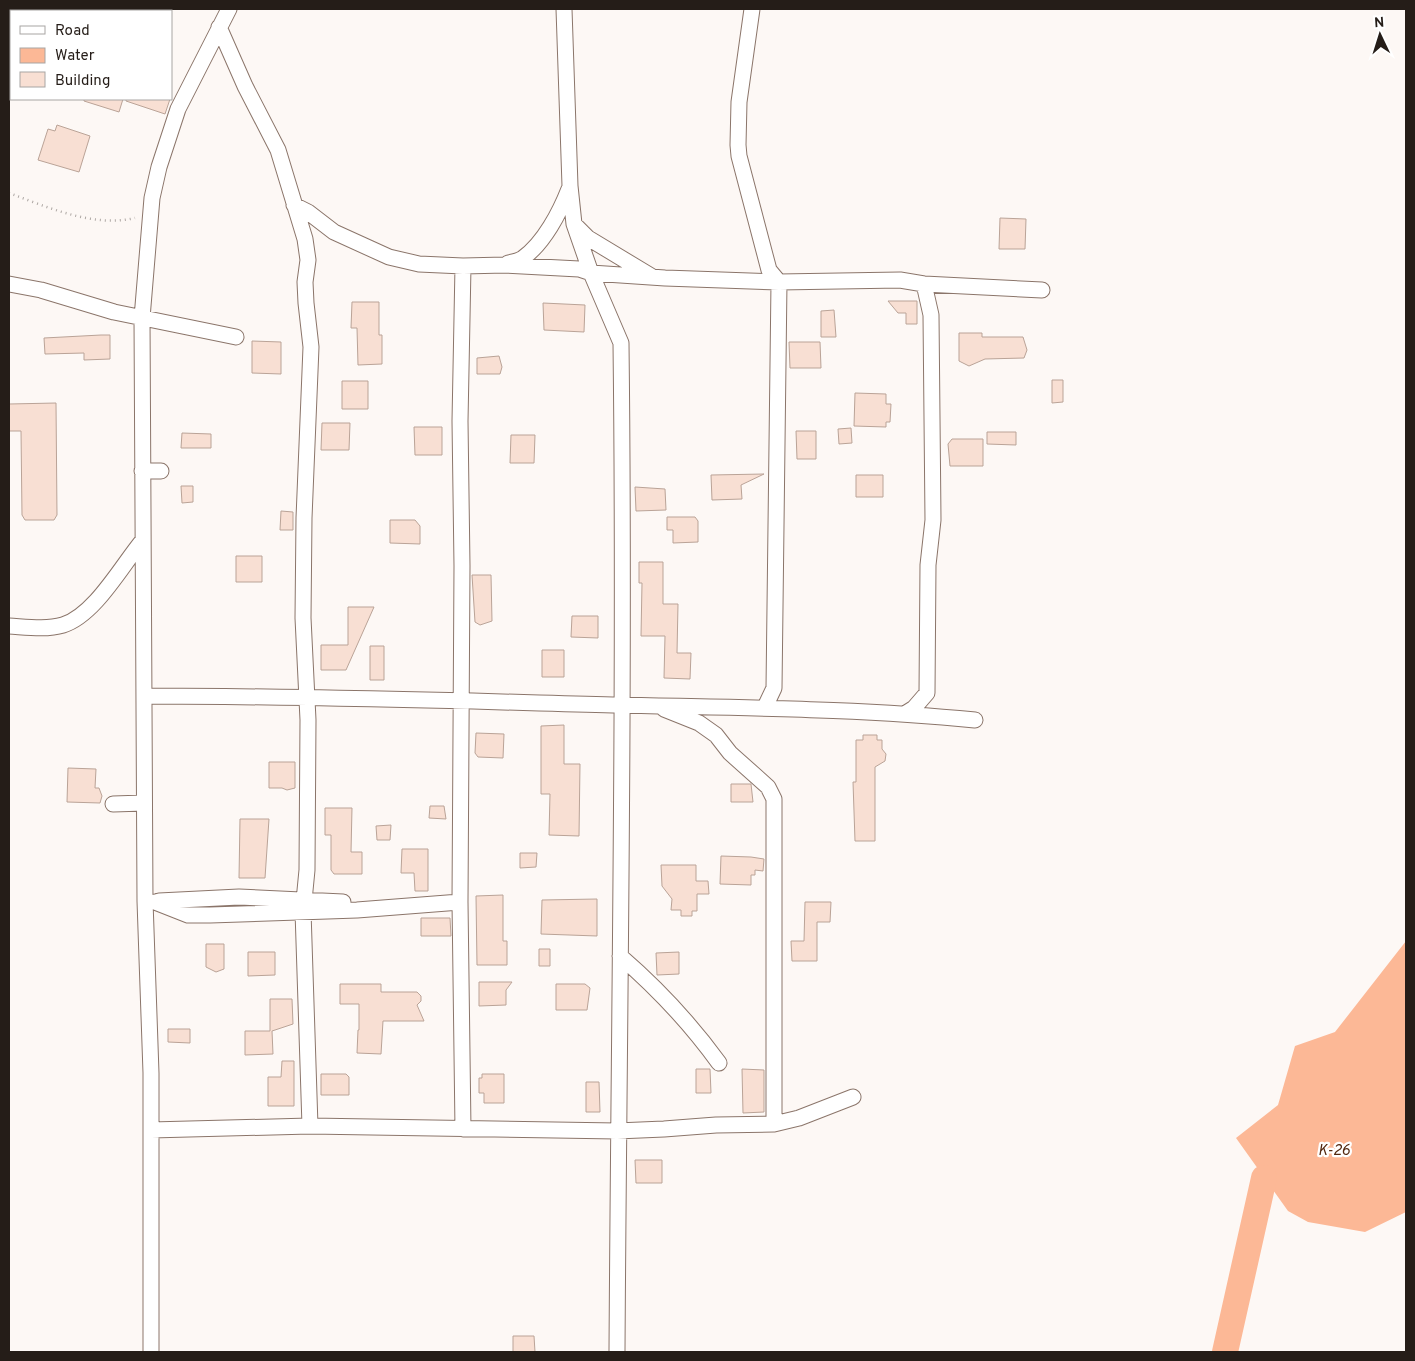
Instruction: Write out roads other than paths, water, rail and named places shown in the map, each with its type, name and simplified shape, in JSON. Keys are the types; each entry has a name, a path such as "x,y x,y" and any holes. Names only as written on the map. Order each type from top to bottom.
{"street":[{"path":"152,1352 150,901 144,803 142,318 151,214 159,167 178,109 229,9"},
{"path":"564,9 570,186 574,224 591,273 621,342 617,1352"},
{"path":"745,9 748,31"},
{"path":"752,9 739,102 739,156 769,270 779,282 774,688 764,707"},
{"path":"219,27 245,86 278,150 305,239 308,260 305,282 306,304 312,347 303,608 307,696 307,870 304,905 310,1126"},
{"path":"504,264 523,259 540,240 562,206 570,186"},
{"path":"294,205 308,212 334,232 389,256 419,264 463,266 504,264 579,269 591,273 655,278 779,282 900,280 924,284 1042,290"},
{"path":"574,224 588,238 655,278"},
{"path":"462,1129 460,902 462,800 460,699 462,566 460,421 463,266"},
{"path":"9,284 41,290 114,312 236,337"},
{"path":"906,713 914,708 927,693 928,565 933,520 931,315 924,284"},
{"path":"142,471 160,471"},
{"path":"9,626 49,627 63,625 74,620 91,607 143,540"},
{"path":"144,696 307,696 764,707 906,713 975,720"},
{"path":"653,705 699,723 716,735 730,752 768,786 774,799 774,1124"},
{"path":"114,804 144,803"},
{"path":"150,901 188,915 304,905 381,908 460,902"},
{"path":"620,956 669,1001 702,1040 718,1063"},
{"path":"151,1130 234,1126 310,1126 664,1130 716,1125 774,1124 799,1118 853,1097"}],"water":[{"name":"К-26","path":"1406,941 1406,1212 1365,1232 1308,1222 1288,1211 1236,1138 1278,1105 1295,1046 1335,1032"}],"waterway":[{"path":"1225,1352 1264,1178"}]}
